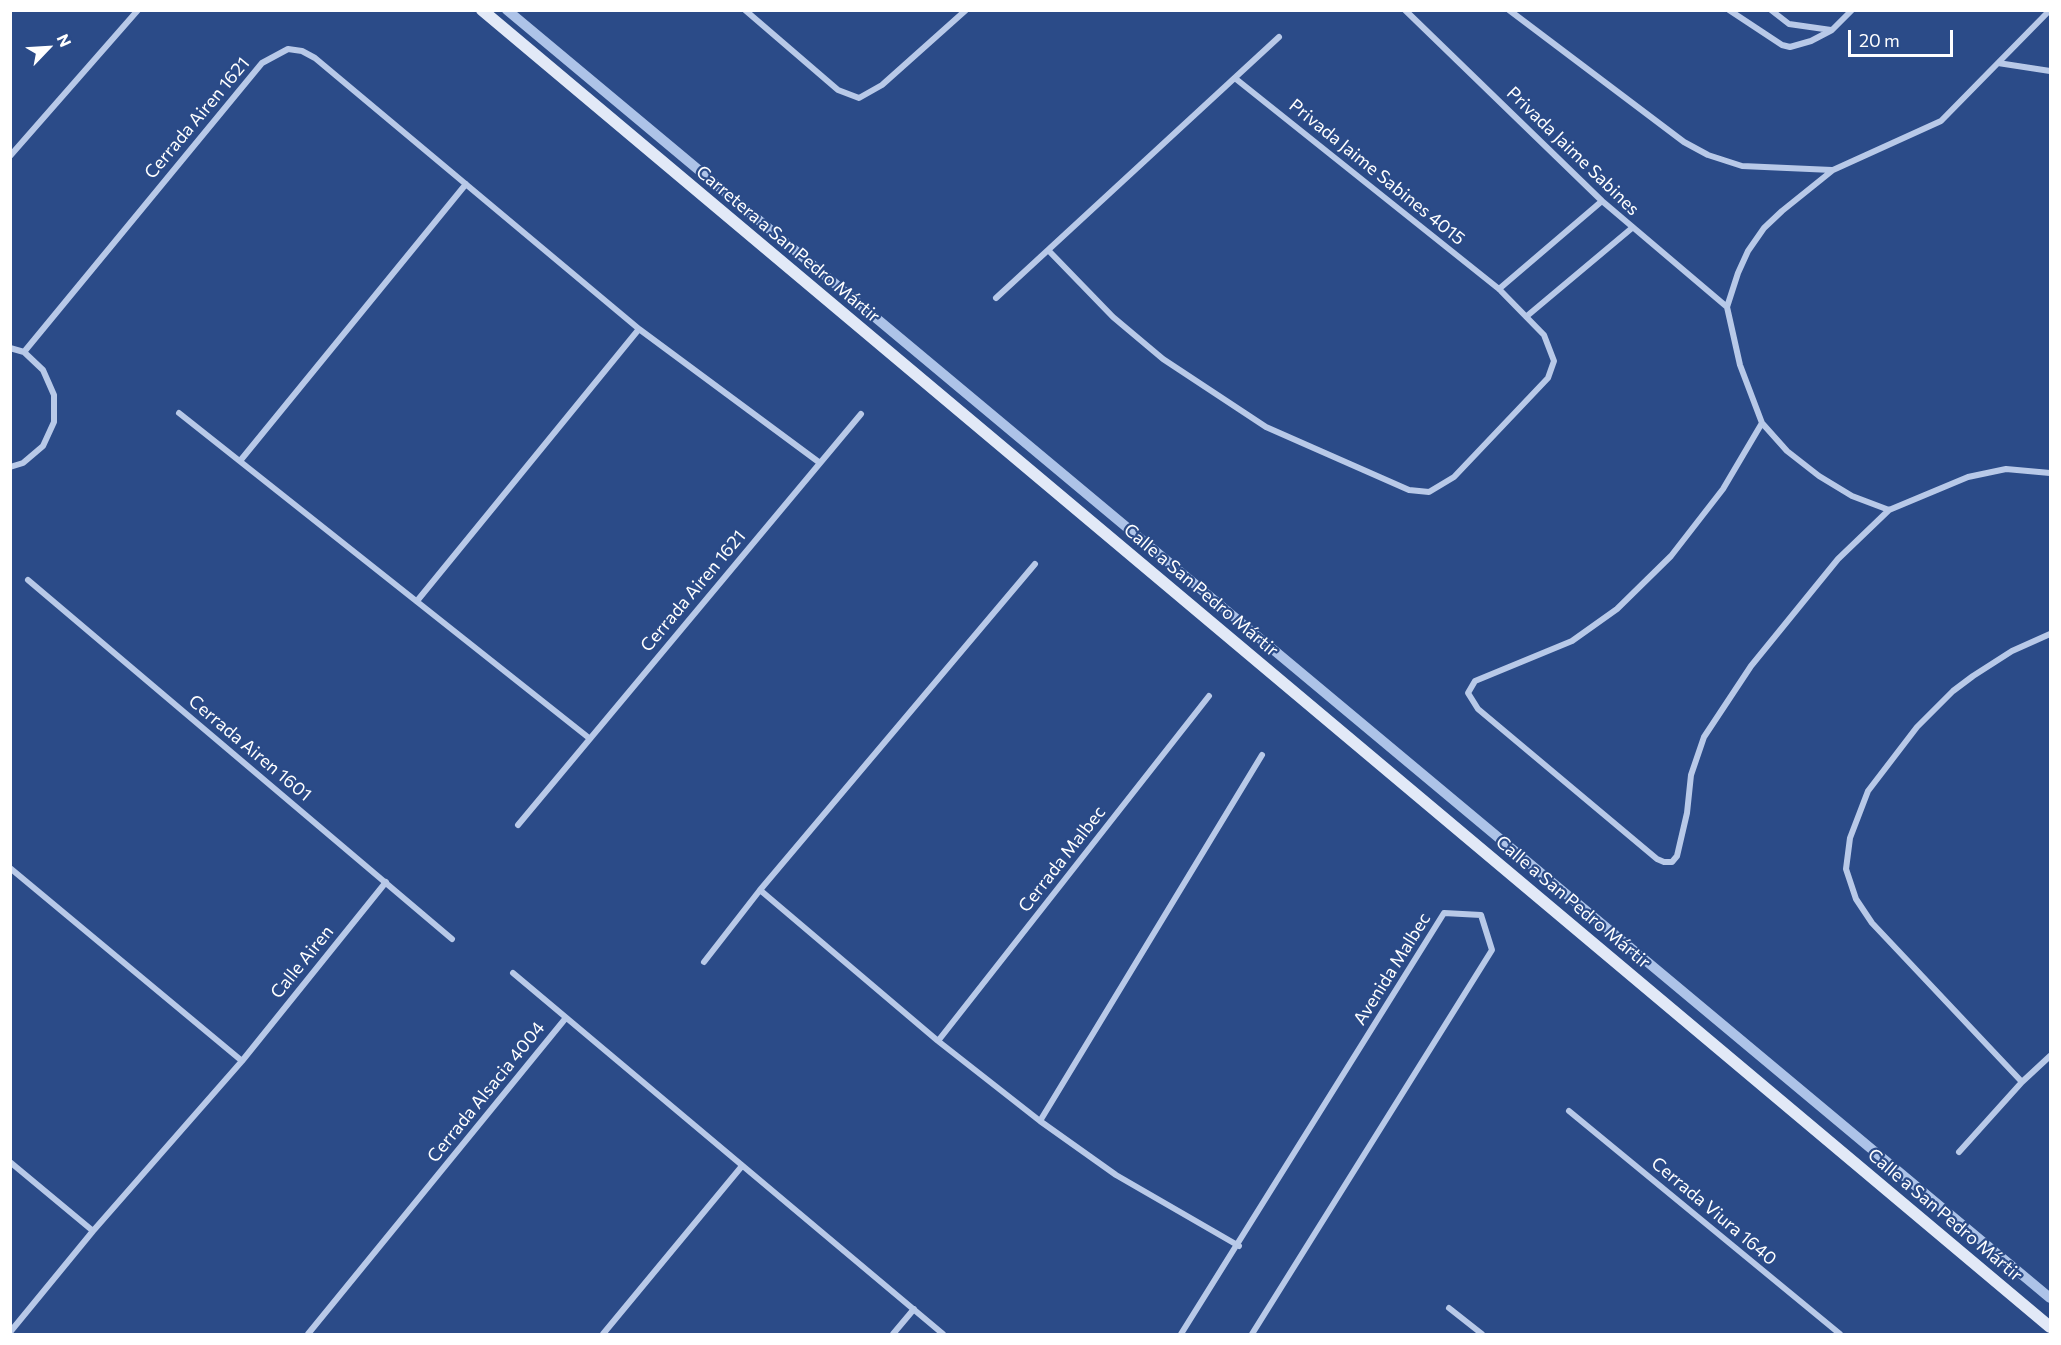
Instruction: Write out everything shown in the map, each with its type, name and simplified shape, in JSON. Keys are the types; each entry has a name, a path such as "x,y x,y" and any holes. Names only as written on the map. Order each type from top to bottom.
{"main road":[{"name":"Carretera a San Pedro Mártir","path":"482,10 1072,505"},
{"name":"Calle a San Pedro Mártir","path":"1072,505 2050,1328"}],"street":[{"path":"10,156 138,10"},
{"path":"745,10 838,90 859,98 882,86 966,10"},
{"name":"Privada Jaime Sabines","path":"1405,10 1602,201 1726,307"},
{"path":"1509,10 1684,142 1708,155 1742,166 1833,170"},
{"path":"1729,10 1782,45 1797,46 1832,30 1852,10"},
{"path":"1771,10 1789,24 1832,30"},
{"path":"1889,510 1852,496 1819,476 1787,451 1762,423 1740,365 1726,307 1737,273 1764,228 1833,170 1941,121 2050,10"},
{"path":"996,298 1279,37"},
{"name":"Cerrada Airen 1621","path":"24,352 262,63 288,50 302,51 315,58 639,329 820,463"},
{"path":"1998,63 2050,71"},
{"name":"Privada Jaime Sabines 4015","path":"1049,251 1113,317 1154,352 1266,427 1418,492 1429,492 1454,477 1548,378 1554,361 1544,335 1499,289 1236,79"},
{"path":"240,461 466,184"},
{"path":"1499,289 1602,201"},
{"path":"1527,316 1632,228"},
{"path":"417,601 639,329"},
{"path":"10,348 24,352 43,370 54,395 54,422 43,446 23,463 10,467"},
{"path":"179,413 589,738"},
{"name":"Cerrada Airen 1621","path":"518,825 861,414"},
{"path":"1762,423 1723,489 1671,556 1617,609 1572,641 1475,681 1468,693 1478,710 1657,859 1664,862 1672,862 1677,856 1687,813 1691,775 1704,737 1751,666 1838,559 1889,510 1968,477 2006,469 2050,473"},
{"path":"704,962 760,890 1035,564"},
{"name":"Cerrada Airen 1601","path":"28,580 452,939"},
{"path":"2022,1082 1872,923 1856,899 1846,869 1850,838 1868,791 1917,727 1953,691 1987,666 2012,651 2050,634"},
{"name":"Cerrada Malbec","path":"938,1041 1209,696"},
{"path":"1040,1121 1262,755"},
{"path":"10,868 242,1061 93,1231 11,1331"},
{"name":"Calle Airen","path":"242,1061 386,882"},
{"path":"760,890 938,1041 1040,1121 1116,1175 1239,1246"},
{"name":"Avenida Malbec","path":"1181,1335 1239,1246 1444,913 1481,915 1491,950 1252,1335"},
{"path":"513,973 566,1019"},
{"name":"Cerrada Alsacia 4004","path":"308,1335 566,1019 943,1335"},
{"path":"1959,1152 2022,1082 2050,1056"},
{"name":"Cerrada Viura 1640","path":"1569,1111 1840,1335"},
{"path":"10,1162 93,1231"},
{"path":"603,1335 742,1167"},
{"path":"1449,1308 1482,1335"},
{"path":"893,1335 914,1309"}],"waterway":[{"path":"507,10 2050,1298"}]}
